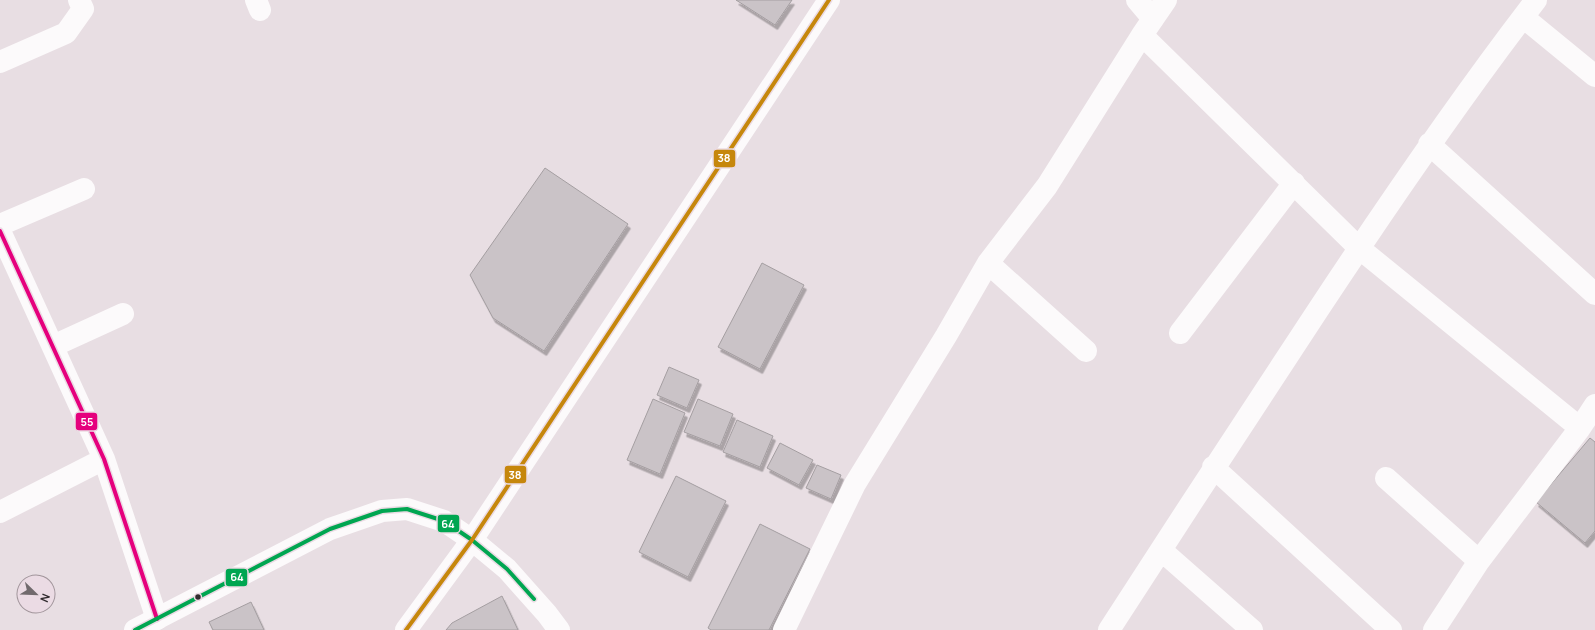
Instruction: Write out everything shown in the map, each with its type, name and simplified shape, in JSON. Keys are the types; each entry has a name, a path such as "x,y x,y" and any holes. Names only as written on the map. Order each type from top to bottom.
{"main road":[{"path":"0,62 66,33 83,9 79,0"},
{"path":"406,630 472,540 829,0"},
{"path":"1137,0 1148,27 1294,184 1359,248 1580,428"},
{"path":"784,630 855,484 946,336 988,264 1047,186 1166,0"},
{"path":"1110,630 1213,467 1429,144 1536,0"},
{"path":"1523,17 1595,76"},
{"path":"1429,144 1595,294"},
{"path":"1180,334 1294,184"},
{"path":"0,225 84,189"},
{"path":"0,231 104,459 157,619"},
{"path":"988,264 1086,351"},
{"path":"53,346 123,314"},
{"path":"1434,630 1479,561 1580,428 1595,405"},
{"path":"0,512 104,459"},
{"path":"1213,467 1391,630"},
{"path":"1386,478 1479,561"},
{"path":"135,630 330,529 382,511 407,509 444,522 472,540 507,569 547,614 559,630"},
{"path":"1161,550 1252,630"}],"building":[{"path":"736,0 792,0 775,25"},
{"path":"545,168 628,224 544,351 493,318 470,275"},
{"path":"762,263 804,285 760,369 718,347"},
{"path":"669,367 699,380 687,408 657,395"},
{"path":"653,399 685,413 660,474 627,460"},
{"path":"698,399 733,414 720,446 684,432"},
{"path":"737,420 773,436 760,467 723,452"},
{"path":"1590,438 1595,442 1595,531 1585,543 1536,502"},
{"path":"780,443 813,460 799,485 767,468"},
{"path":"817,465 841,475 831,499 806,488"},
{"path":"676,476 726,501 688,577 639,552"},
{"path":"760,524 810,549 769,630 711,630 708,628"},
{"path":"502,596 518,630 446,630 452,623"},
{"path":"251,602 264,630 213,630 209,622"}],"transit line":[{"name":"38","path":"406,630 472,540 829,0"},
{"name":"55","path":"0,231 104,459 157,619"},
{"name":"64","path":"135,630 330,529 382,511 407,509 444,521 472,540 507,569 534,599"}]}
